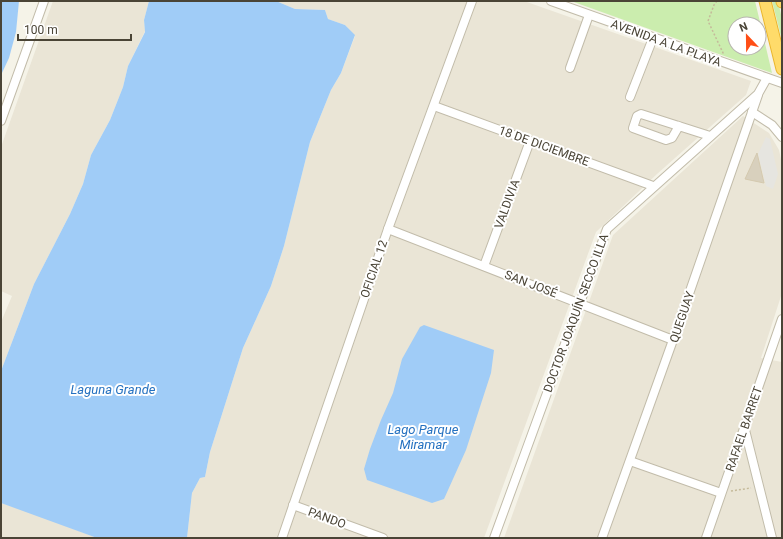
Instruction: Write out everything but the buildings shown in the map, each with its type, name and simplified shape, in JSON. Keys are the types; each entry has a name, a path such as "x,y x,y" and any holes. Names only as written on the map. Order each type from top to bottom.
{"highway":[{"path":"765,1 782,69"}],"street":[{"path":"1,121 44,1"},
{"name":"OFICIAL 12","path":"282,538 388,229 472,1"},
{"name":"AVENIDA A LA PLAYA","path":"551,1 782,83"},
{"path":"570,68 589,15"},
{"path":"630,97 653,38"},
{"name":"DOCTOR JOAQUÍN SECCO ILLA","path":"494,538 607,229 653,186 758,94 766,78"},
{"name":"QUEGUAY","path":"602,538 673,340 758,94"},
{"name":"18 DE DICIEMBRE","path":"434,106 653,186"},
{"path":"752,112 772,125 780,132 782,137"},
{"path":"679,126 672,138 666,140 633,128 638,114 679,126 710,136"},
{"name":"VALDIVIA","path":"484,266 530,141"},
{"name":"SAN JOSÉ","path":"388,229 673,340"},
{"name":"RAFAEL BARRET","path":"706,538 782,319"},
{"path":"745,429 772,538"},
{"path":"630,461 722,493"},
{"name":"PANDO","path":"293,506 383,538"}],"path":[{"path":"717,1 714,4 708,21 731,66"},
{"path":"722,493 759,487"}],"shaded area":[{"path":"53,1 149,1 144,20 145,31 128,66 123,87 110,120 91,155 83,184 70,214 34,284 1,371 1,322 12,296 1,291 1,147"},
{"path":"276,1 524,1 751,81 746,95 657,174 596,232 484,538 187,538 192,493 200,478 205,477 210,452 243,348 271,286 284,246 310,142 331,90 341,73 355,36 345,25 328,19 325,10 295,9"},
{"path":"743,116 769,133 779,150 782,164 782,293 761,358 782,362 782,538 504,538 613,235"},
{"path":"766,137 770,139 778,174 773,189 766,186 758,154"},
{"path":"1,503 32,513 97,538 1,538"}],"green space":[{"path":"571,1 755,1 759,16 727,16 727,56 767,56 767,52 772,73"},
{"path":"772,1 778,1 782,19 782,40"}],"water":[{"path":"1,1 19,1 16,32 9,58 1,75"},
{"name":"Laguna Grande","path":"149,1 276,1 295,9 325,10 328,19 345,25 355,35 341,73 331,90 310,142 284,246 271,286 243,348 210,452 205,477 200,478 192,493 187,538 97,538 1,503 1,371 34,284 70,214 83,184 91,155 110,120 123,87 128,66 145,32 144,20"},
{"name":"Lago Parque Miramar","path":"424,325 494,350 491,373 466,450 444,499 432,503 367,480 364,469 381,420 393,393 402,359 420,327"}]}
